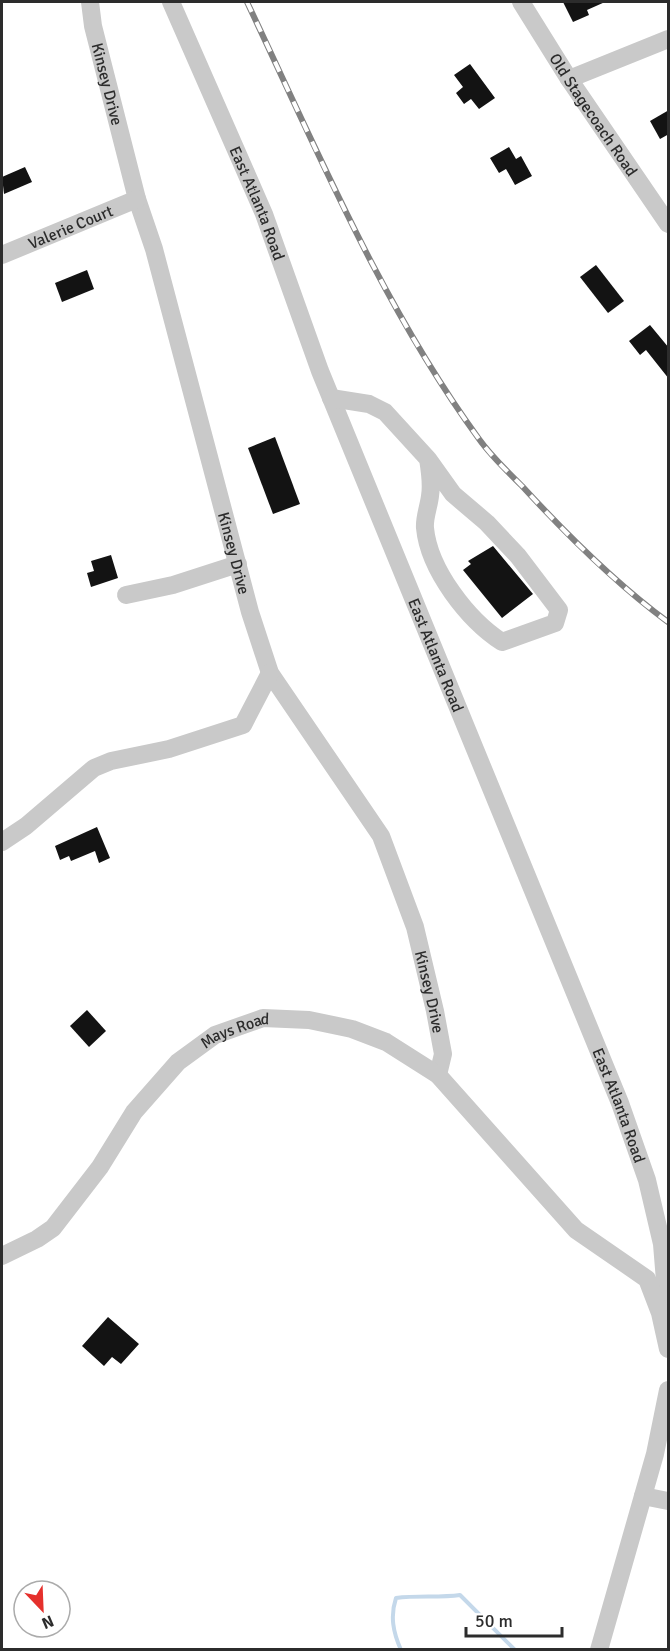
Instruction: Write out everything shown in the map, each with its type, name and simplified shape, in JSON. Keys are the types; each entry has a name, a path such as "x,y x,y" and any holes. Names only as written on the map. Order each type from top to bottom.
{"street":[{"name":"Kinsey Drive","path":"90,2 93,26 137,199 154,249 238,564 270,673 381,836 415,927 443,1054 438,1075"},
{"name":"East Atlanta Road","path":"171,2 264,214 331,398 620,1103 647,1180 662,1244 669,1317"},
{"name":"Old Stagecoach Road","path":"521,2 568,79 669,224"},
{"path":"568,79 669,39"},
{"name":"Valerie Court","path":"2,255 137,199"},
{"path":"331,398 369,404 385,412 428,459 453,494 487,523 547,592 559,610 555,622 502,642 491,635 453,593 436,568 424,527 429,501 428,459"},
{"path":"429,501 453,494"},
{"path":"126,595 173,585 238,564"},
{"path":"2,842 26,826 94,768 111,761 169,749 243,725 270,673"},
{"name":"Mays Road","path":"2,1256 37,1239 53,1228 100,1167 134,1112 178,1062 215,1035 263,1018 309,1020 352,1029 386,1042 438,1075 576,1230 647,1279 660,1313 669,1349"},
{"path":"602,1643 643,1496 669,1390"},
{"path":"643,1496 669,1501"}],"building":[{"path":"563,2 605,2 587,10 589,15 573,22"},
{"path":"470,64 495,98 479,109 471,99 464,104 456,93 463,87 454,75"},
{"path":"669,110 669,134 660,139 650,121"},
{"path":"509,147 516,159 521,156 532,176 515,185 506,169 499,173 490,158"},
{"path":"25,167 32,182 4,194 2,177"},
{"path":"596,265 624,301 608,313 580,277"},
{"path":"87,270 94,289 62,302 55,283"},
{"path":"650,325 669,348 669,379 646,350 640,355 629,341"},
{"path":"275,437 300,504 273,514 248,448"},
{"path":"493,546 533,594 502,618 463,570 471,564 468,561"},
{"path":"111,555 118,578 91,587 87,573 94,571 91,561"},
{"path":"97,827 110,858 99,863 95,851 71,861 69,856 60,860 55,846"},
{"path":"87,1010 106,1031 89,1047 70,1026"},
{"path":"108,1317 139,1344 121,1364 112,1357 104,1366 82,1346"}],"waterway":[{"path":"401,1650 393,1624 396,1598 460,1595 515,1650"}],"railway":[{"path":"247,2 381,281 444,388 479,439 499,463 592,558 668,622"}]}
